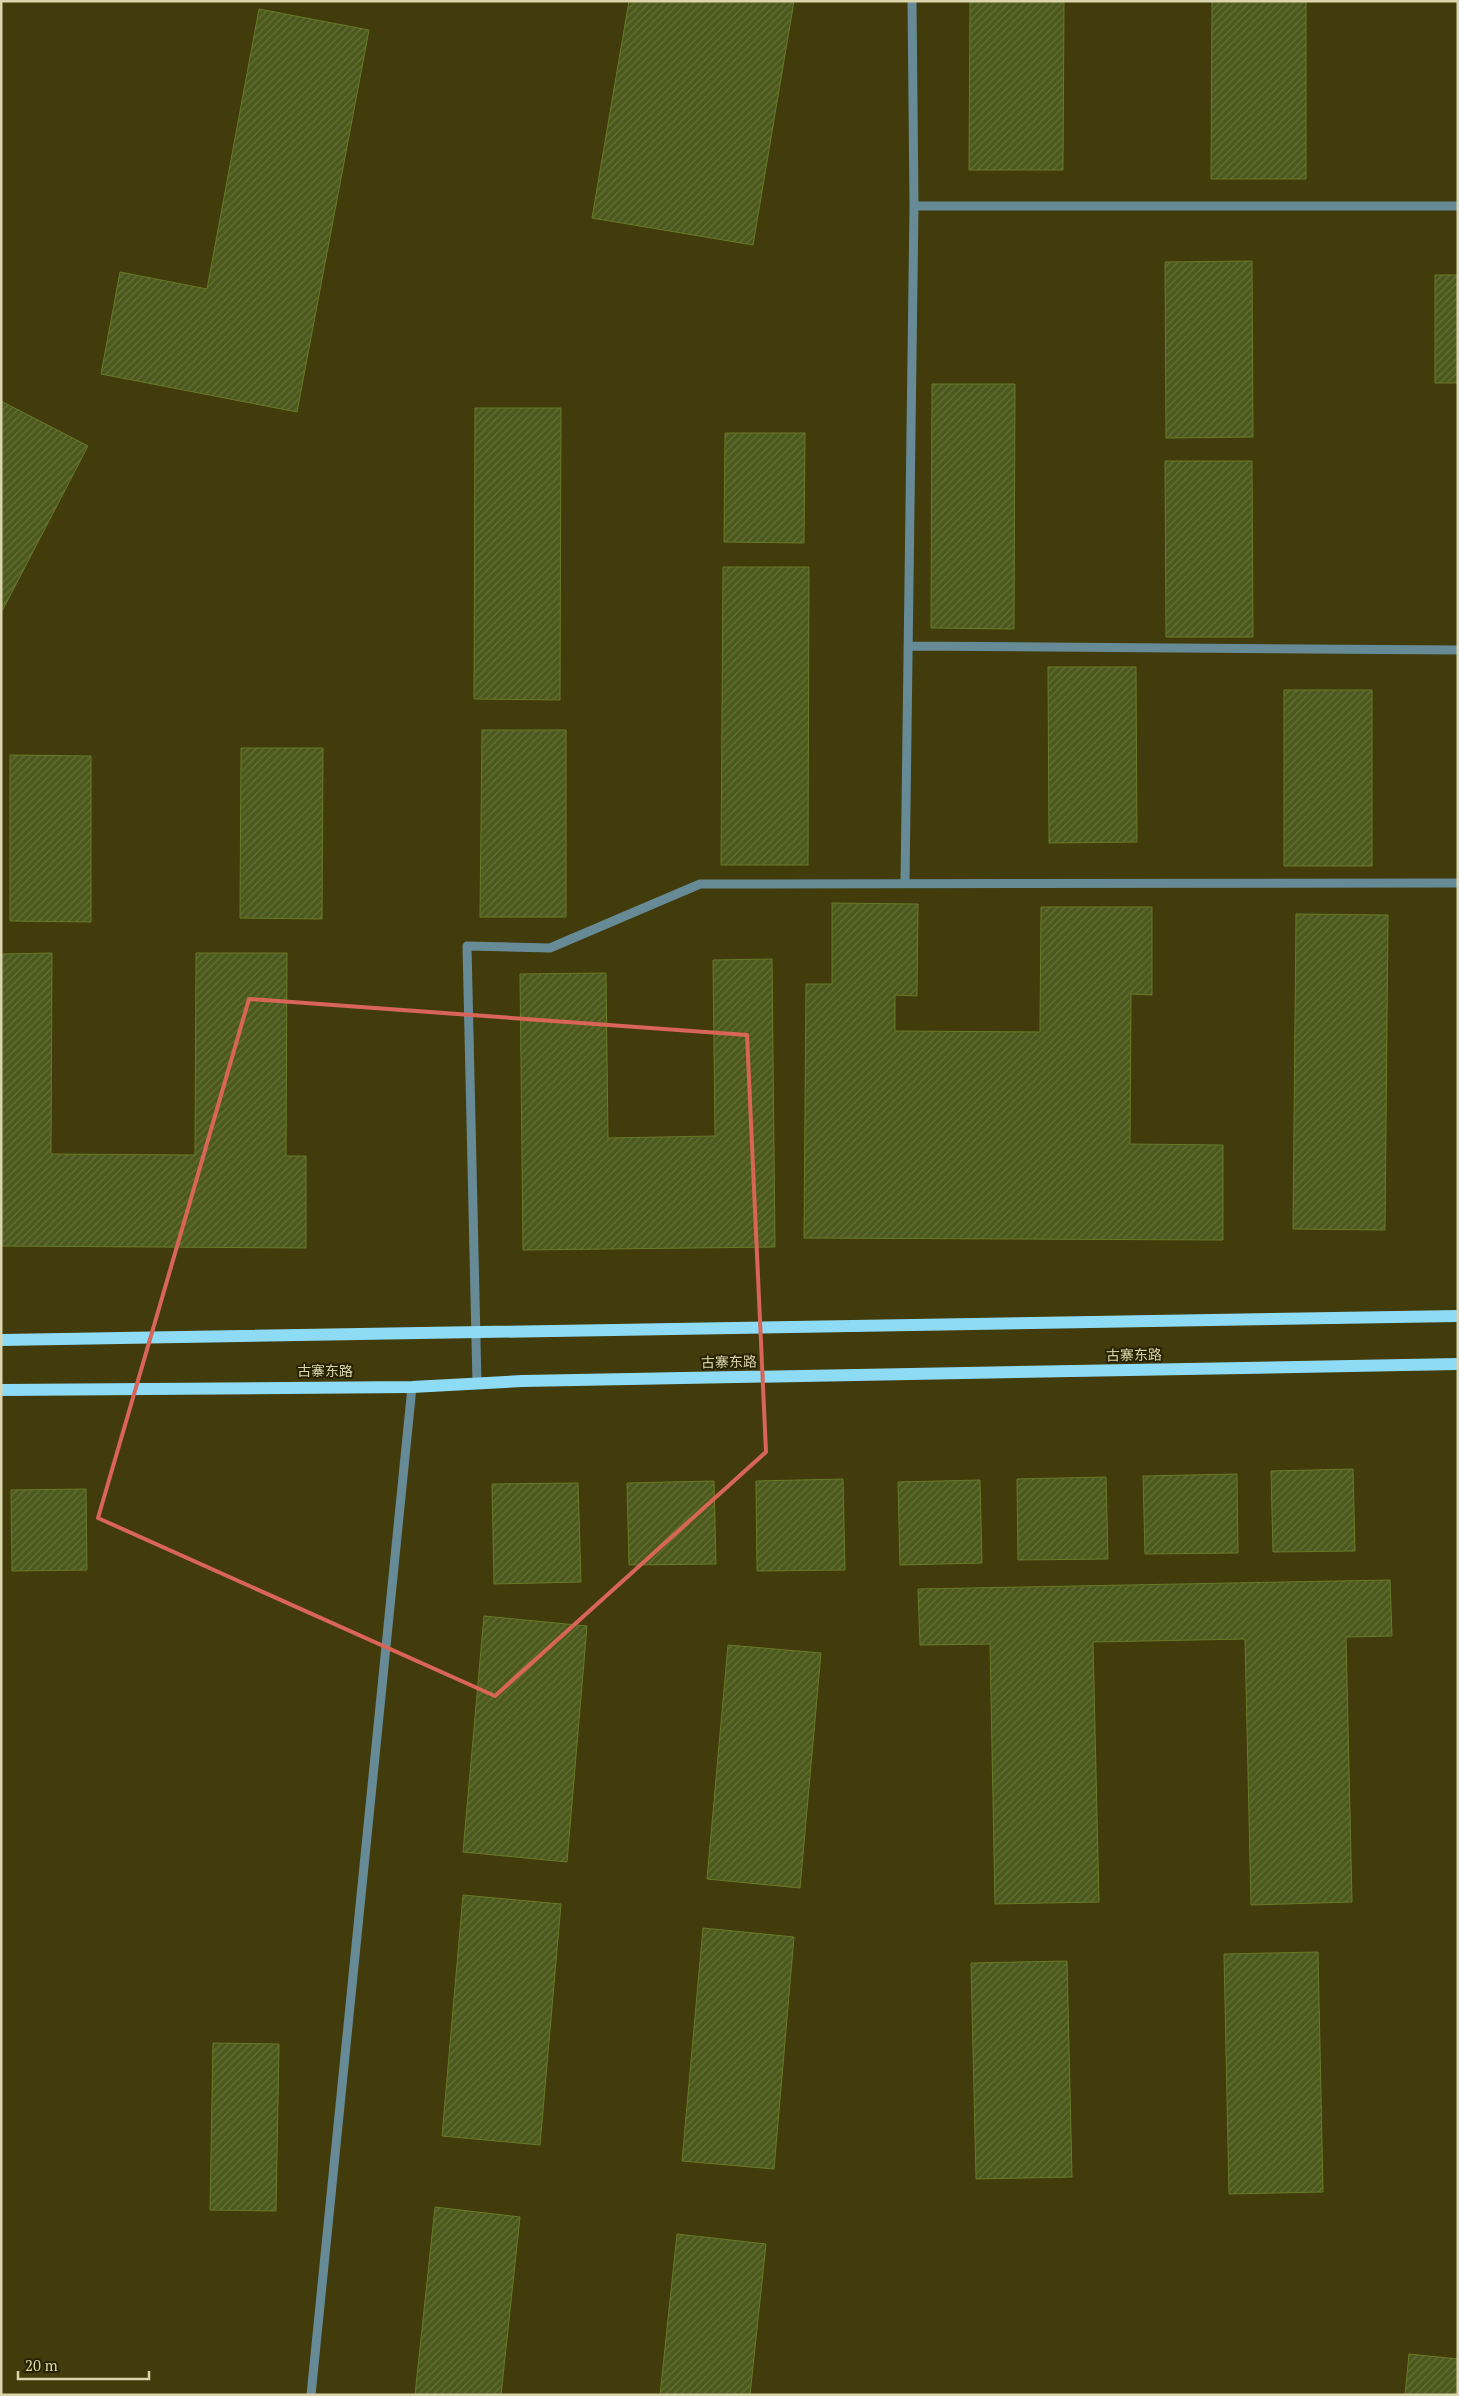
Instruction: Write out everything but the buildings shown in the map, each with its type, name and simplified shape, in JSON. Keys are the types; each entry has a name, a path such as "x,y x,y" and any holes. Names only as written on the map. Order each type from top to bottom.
{"main road":[{"path":"1,1340 476,1334 1458,1316"},
{"name":"古寨东路","path":"1,1390 412,1387 477,1384 1458,1364"}],"street":[{"path":"905,883 914,206 912,1"},
{"path":"914,206 1458,206"},
{"path":"908,646 1458,650"},
{"path":"477,1384 466,946 550,948 700,884 1458,883"},
{"path":"311,2395 412,1387"}],"highlighted area":[{"path":"249,999 747,1035 766,1452 495,1696 98,1518"}]}
